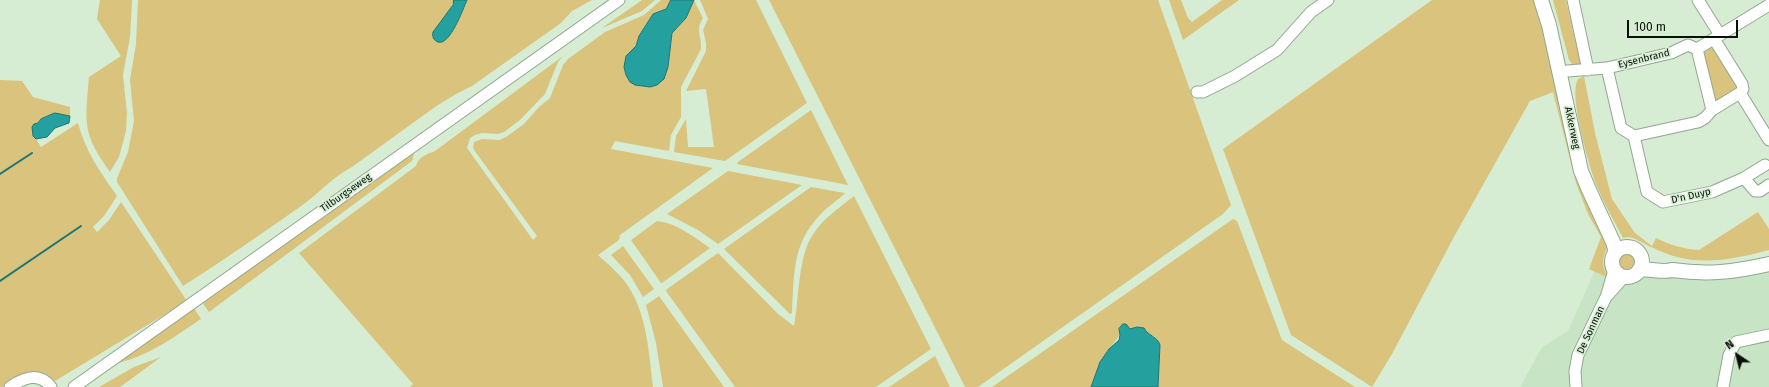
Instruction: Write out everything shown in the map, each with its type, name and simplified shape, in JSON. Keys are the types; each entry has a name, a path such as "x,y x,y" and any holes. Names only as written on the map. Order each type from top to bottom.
{"main road":[{"name":"Akkerweg","path":"1541,0 1567,75"},
{"name":"Akkerweg","path":"1548,0 1588,168 1616,233 1621,249"},
{"path":"1641,265 1634,275 1619,273 1612,260 1621,249 1630,247 1638,251 1641,265 1647,269 1694,273 1726,272 1769,264"}],"street":[{"name":"Tilburgseweg","path":"74,387 619,0"},
{"path":"1197,92 1204,92 1235,76 1277,50 1311,12 1328,0"},
{"path":"1574,0 1588,70"},
{"path":"1607,68 1621,128 1634,136 1698,122 1705,118 1712,110 1740,93 1743,89 1742,84 1698,0"},
{"name":"Eysenbrand","path":"1567,75 1582,69 1588,70 1607,68 1671,53 1688,45 1697,49 1769,5"},
{"path":"1697,49 1712,110"},
{"path":"1740,93 1769,140"},
{"name":"D'n Duyp","path":"1634,136 1647,192 1663,202 1712,192 1744,178 1765,165"},
{"path":"1744,178 1755,191 1760,191 1769,185"},
{"name":"De Sonman","path":"1576,387 1575,371 1578,355 1619,273"},
{"path":"1723,387 1729,355 1736,342 1769,335"},
{"path":"10,387 25,378 32,377 44,380 51,387"}],"shaded area":[{"path":"100,0 132,0 130,37 123,75 127,113 126,131 119,157 110,172 94,147 90,137 87,117 89,77 121,56 97,19"},
{"path":"138,0 454,0 450,10 434,31 432,36 437,41 442,41 448,37 458,22 467,0 592,0 572,11 561,23 472,86 435,107 333,179 304,204 183,286 117,182 117,178 128,152 134,121 130,80 136,44"},
{"path":"642,0 655,0 642,11 602,28"},
{"path":"661,0 671,0 666,9 653,14 639,36 636,46 626,56 668,67 672,33 686,18 694,0 703,18 699,26 701,49 681,87 681,117 671,135 669,151 615,141 611,149 713,168 620,235 619,240 598,255 614,269 625,282 639,309 646,335 653,387 410,387 413,384 299,253 416,166 421,158 435,151 563,56 558,62 545,94 520,120 504,132 498,134 482,133 475,135 470,138 467,148 533,240 537,236 474,150 474,142 482,139 499,140 506,137 524,124 539,107 550,98 563,65 568,59 605,32 644,15"},
{"path":"700,0 756,0 807,103 725,161 674,152 676,136 686,119 688,147 714,147 706,89 686,91 706,51 703,30 708,19"},
{"path":"769,0 1158,0 1231,205 1223,214 978,387 965,387"},
{"path":"1169,0 1181,0 1188,18 1192,22 1222,0 1239,0 1183,40"},
{"path":"1432,0 1540,0 1608,246 1604,254 1603,262 1606,274 1609,278 1589,269 1601,237 1588,214 1576,183 1553,92 1530,101 1455,235 1392,354 1372,387 1291,335 1223,149"},
{"path":"1553,0 1566,0 1581,65 1573,65 1569,60"},
{"path":"1712,44 1739,90 1711,108 1699,52"},
{"path":"1584,76 1595,133 1612,199 1635,233 1652,246 1656,238 1666,243 1688,249 1699,250 1758,212 1769,229 1769,250 1723,260 1700,260 1677,257 1660,251 1633,238 1623,238 1598,189 1581,133 1576,100 1576,88 1578,79"},
{"path":"0,80 22,81 33,97 70,107 70,116 57,114 47,116 39,122 32,133 41,147 78,123 89,152 99,170 117,196 104,216 93,227 97,232 109,220 121,202 187,301 55,381 44,374 34,372 24,375 3,387 0,387"},
{"path":"811,110 848,185 737,164 738,162"},
{"path":"414,153 412,161 209,312 202,302"},
{"path":"728,171 802,185 718,244 698,230 667,214"},
{"path":"811,187 845,193 820,215 804,237 796,261 792,313 790,314 724,249"},
{"path":"854,196 931,349 876,387 735,387 666,291 667,289 718,253 778,314 794,326 801,267 807,245 821,224"},
{"path":"1233,219 1237,221 1282,340 1355,387 1158,387 1160,345 1155,337 1137,327 1122,333 1110,347 1100,363 1091,387 992,387"},
{"path":"657,221 664,222 678,228 710,248 662,283 631,240"},
{"path":"623,246 654,289 643,297 630,275 611,255"},
{"path":"1627,250 1634,253 1637,260 1634,267 1627,270 1620,267 1617,260 1620,253"},
{"path":"1769,263 1769,387 1520,387 1542,347 1568,331 1596,268 1721,273"},
{"path":"659,296 724,387 663,387 656,343 646,305"},
{"path":"194,308 201,319 149,352 114,364"},
{"path":"935,356 950,387 889,387"},
{"path":"161,357 120,387 99,387 134,367"}],"water":[{"path":"454,0 467,0 456,26 443,42 438,42 433,38 433,32 453,5"},
{"path":"671,0 694,0 686,18 672,33 668,67 664,79 657,85 650,87 635,85 630,82 626,75 624,67 626,56 636,46 639,36 653,14 666,9"},
{"path":"55,113 70,116 69,123 55,128 47,137 36,139 33,136 32,127 34,124"},
{"path":"1123,324 1126,324 1130,329 1137,327 1144,328 1159,342 1158,387 1091,387 1100,362 1109,349 1119,340 1119,329"}],"waterway":[{"path":"0,174 32,153"},
{"path":"0,281 81,226"}]}
